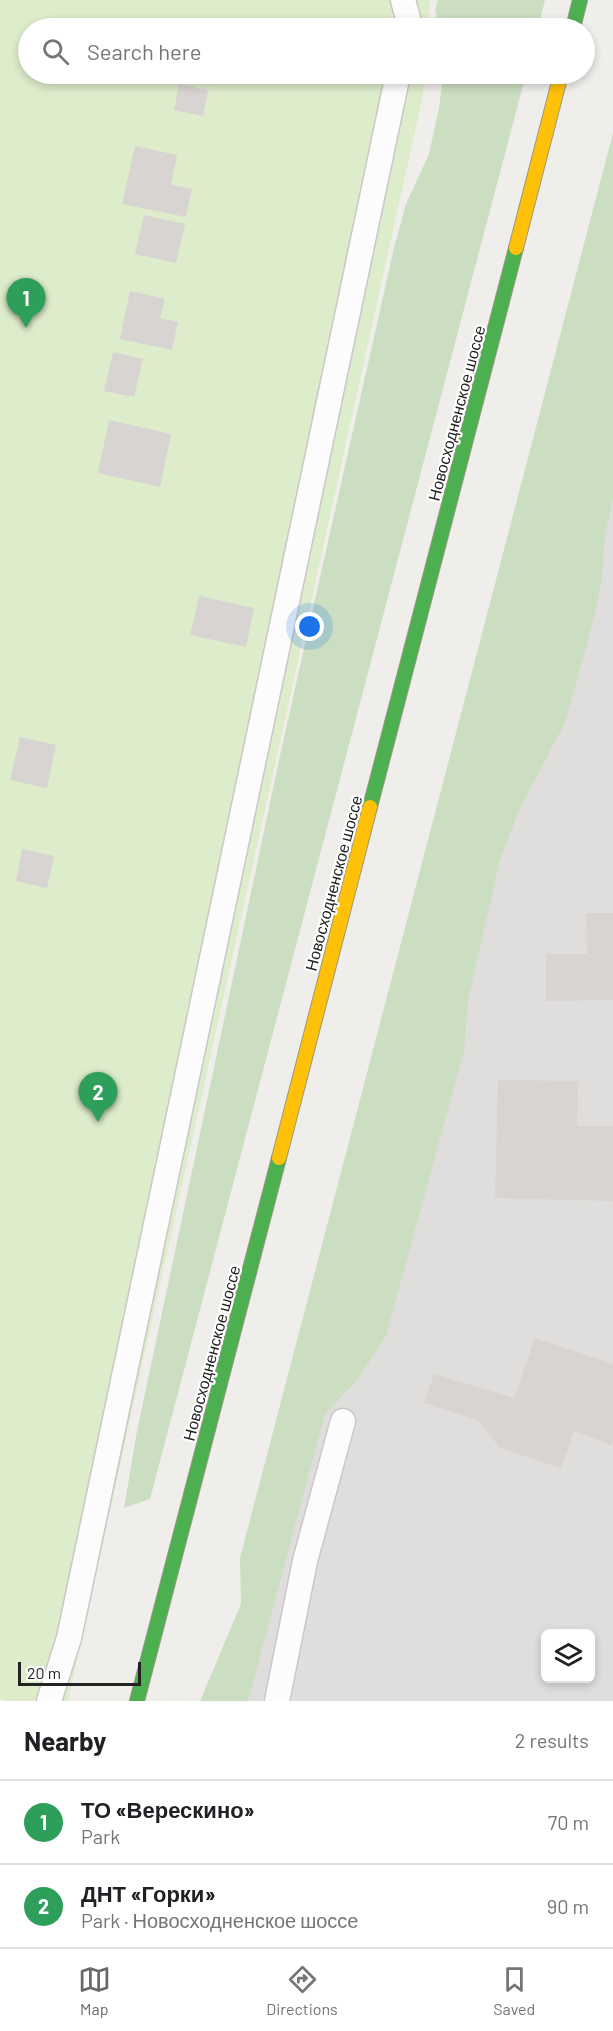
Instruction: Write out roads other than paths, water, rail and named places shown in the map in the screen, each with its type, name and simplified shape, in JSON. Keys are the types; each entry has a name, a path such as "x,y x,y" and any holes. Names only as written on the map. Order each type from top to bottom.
{"main road":[{"path":"576,18 580,0"},
{"name":"Новосходненское шоссе","path":"137,1701 558,84"}],"lane":[{"path":"403,0 408,18"},
{"path":"49,1701 69,1638 396,84"},
{"path":"277,1701 305,1561 343,1421"}],"place":[{"name":"ТО «Верескино»","path":"26,328"},
{"name":"ДНТ «Горки»","path":"98,1122"}]}
